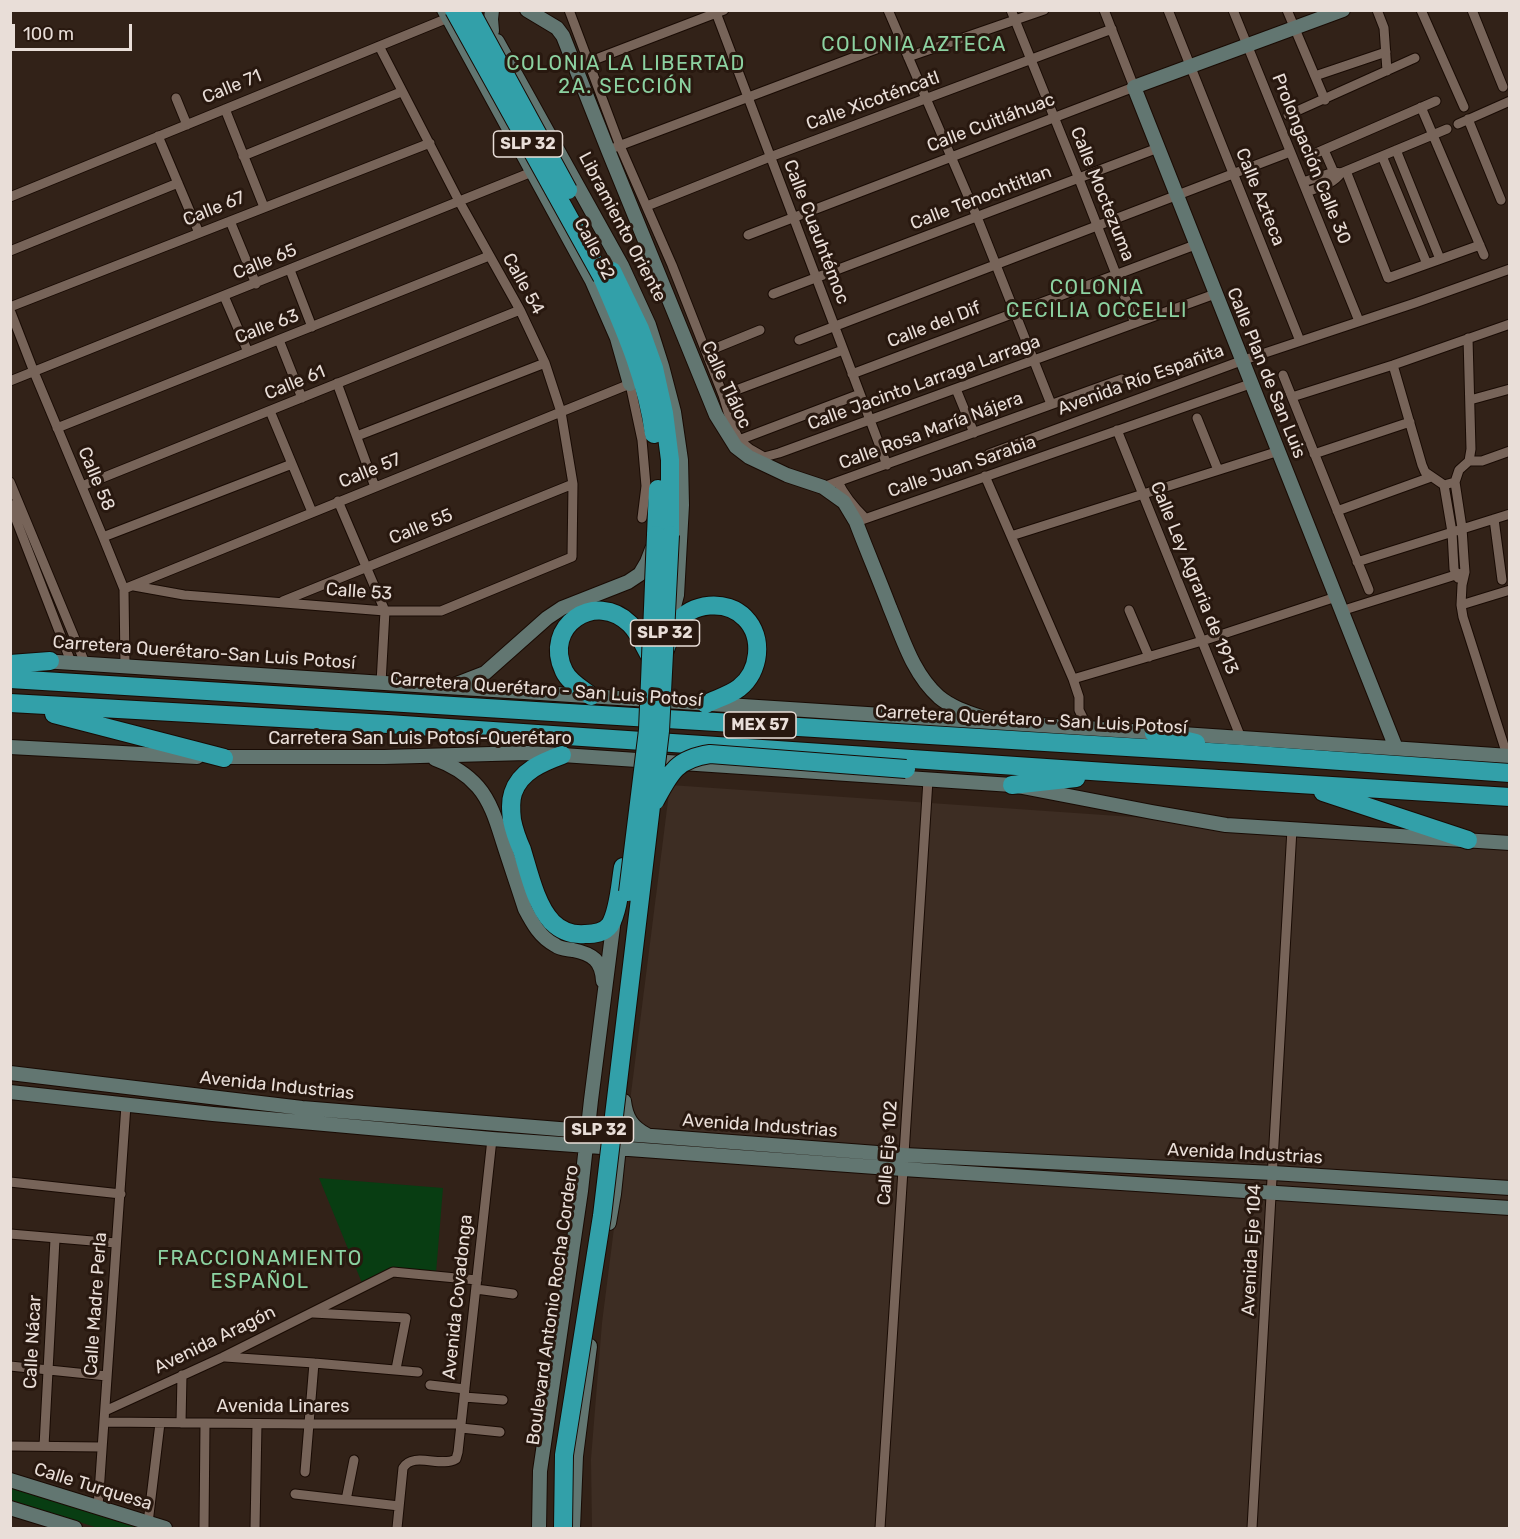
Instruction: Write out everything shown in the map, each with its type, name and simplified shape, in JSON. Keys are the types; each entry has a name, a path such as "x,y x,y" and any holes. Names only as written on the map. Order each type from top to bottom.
{"highway":[{"name":"Libramiento Oriente","path":"469,10 607,274 633,332 640,374 652,415 658,461 658,504 663,535"},
{"name":"Libramiento Oriente","path":"449,13 607,274"},
{"path":"630,384 633,332"},
{"name":"SLP 32","path":"654,730 663,535"},
{"path":"591,696 564,672 559,647 562,634 570,622 581,614 608,611 620,616 631,625 657,657 676,623 695,609 708,605 725,606 740,613 747,620 757,642 758,660 751,675 739,688 706,704"},
{"path":"10,664 50,661"},
{"name":"Carretera Querétaro - San Luis Potosí","path":"10,679 1509,761"},
{"path":"13,703 224,758"},
{"name":"MEX 57","path":"13,703 388,724 1509,797"},
{"name":"Boulevard Antonio Rocha Cordero","path":"563,1528 564,1455 602,1216 650,810 654,730"},
{"name":"Boulevard Antonio Rocha Cordero","path":"552,1528 553,1454 590,1213 635,826 654,730"},
{"path":"1154,733 1241,746"},
{"name":"SLP 32","path":"650,810 675,768 682,762 710,754 1065,780"},
{"path":"562,755 543,762 524,775 514,790 510,805 512,823 544,911 553,923 565,932 580,935 598,933 608,927 615,914 628,837 635,826"},
{"path":"1012,785 1121,773"},
{"path":"1299,784 1467,840"}],"main road":[{"name":"Calle 71","path":"449,13 469,10"},
{"name":"Libramiento Oriente","path":"480,10 607,274 649,326 662,366 674,412 681,460 682,504 676,595 657,657"},
{"path":"492,10 492,31"},
{"name":"Calle Tláloc","path":"527,10 561,32 581,65 614,148 658,271 686,320 717,415 730,440 738,443 749,457 788,476 823,487 844,502 861,520 908,651 924,681 941,698 957,708 1000,723"},
{"name":"Calle Cuitláhuac","path":"1134,87 1343,10"},
{"name":"Calle 52","path":"449,13 463,47 532,172 607,274 616,338 630,384"},
{"path":"463,47 462,38 470,26 480,24 492,31"},
{"name":"Calle Plan de San Luis","path":"1134,87 1396,748"},
{"path":"449,687 485,673 547,618 562,608 628,582 640,574 663,535"},
{"name":"Carretera Querétaro-San Luis Potosí","path":"10,659 1154,733"},
{"path":"1241,746 1396,748 1509,761"},
{"name":"Carretera San Luis Potosí-Querétaro","path":"10,747 224,758 527,753 562,755 1012,785 1226,825 1509,843"},
{"path":"428,756 453,766 478,787 494,815 525,909 533,923 543,937 558,947 595,959 602,969 604,998"},
{"name":"Boulevard Antonio Rocha Cordero","path":"539,1528 540,1471 581,1191 615,914"},
{"name":"Boulevard Antonio Rocha Cordero","path":"573,1528 579,1423 614,1194 643,933 637,918"},
{"name":"Avenida Industrias","path":"10,1073 217,1097 301,1115 492,1139 564,1144 587,1138 620,1134 904,1155 1273,1173 1509,1188"},
{"path":"16,1092 31,1088 36,1076"},
{"path":"126,1105 129,1098 138,1091 150,1089"},
{"name":"Avenida Industrias","path":"16,1092 213,1114 301,1115 559,1129 619,1148 644,1150 1509,1208"},
{"path":"164,1109 174,1099 185,1094"},
{"path":"213,1114 217,1097"},
{"path":"591,1100 598,1112 607,1116 617,1113 624,1101"},
{"path":"559,1129 574,1127 581,1123 591,1100"},
{"path":"624,1101 625,1111 631,1123 648,1136 655,1136"},
{"path":"564,1144 576,1154 584,1168"},
{"path":"616,1171 624,1158 644,1150"},
{"path":"581,1191 586,1179 597,1173 609,1179 614,1194"},
{"name":"Calle Turquesa","path":"10,1480 165,1528"},
{"path":"10,1508 75,1528"}],"street":[{"name":"Calle Tláloc","path":"569,10 581,65"},
{"path":"888,10 997,264 1051,405"},
{"name":"Calle Moctezuma","path":"1011,10 1135,323"},
{"path":"908,57 1044,10"},
{"name":"Calle Plan de San Luis","path":"1104,10 1134,87"},
{"name":"Calle Azteca","path":"1168,10 1300,341"},
{"name":"Prolongación Calle 30","path":"1233,10 1359,321"},
{"path":"1287,10 1325,100"},
{"path":"1377,10 1384,28 1387,71"},
{"path":"1422,10 1464,107"},
{"path":"1472,10 1503,87"},
{"path":"581,65 718,12"},
{"name":"Calle Cuauhtémoc","path":"718,12 770,157 887,465"},
{"name":"Calle 71","path":"10,197 379,46 449,13"},
{"name":"Calle Xicoténcatl","path":"647,206 770,157 1112,29"},
{"path":"614,148 900,40"},
{"name":"Calle 54","path":"379,46 459,201 520,310 545,363 561,412 573,484 572,557"},
{"path":"1315,76 1386,52"},
{"path":"1288,115 1414,58"},
{"name":"Calle Cuitláhuac","path":"748,235 1134,87"},
{"path":"243,156 402,92"},
{"path":"176,98 187,124"},
{"path":"1307,157 1436,101"},
{"path":"1458,124 1509,102"},
{"path":"1421,107 1484,255"},
{"path":"225,109 264,207"},
{"path":"1468,118 1501,200"},
{"path":"1307,192 1339,174 1447,129"},
{"path":"158,136 198,233"},
{"name":"Calle 67","path":"10,309 430,143"},
{"name":"Calle Tláloc","path":"614,148 647,206 672,265 686,320 706,352 738,443 764,457 779,453"},
{"name":"Calle Tenochtitlan","path":"773,294 1158,148"},
{"path":"1324,150 1339,174 1388,278 1480,245"},
{"path":"1396,150 1440,259"},
{"path":"799,339 1290,152"},
{"path":"1382,156 1427,264"},
{"name":"Calle 65","path":"10,381 532,172"},
{"path":"1303,182 1339,174"},
{"path":"1393,181 1406,176"},
{"path":"10,251 178,183"},
{"path":"230,221 256,284"},
{"name":"Calle del Dif","path":"852,374 1196,244"},
{"name":"Calle 63","path":"57,428 489,256"},
{"path":"658,271 672,265"},
{"name":"Avenida Río Españita","path":"988,454 1246,373 1300,341 1509,269"},
{"path":"290,270 312,327"},
{"name":"Calle Jacinto Larraga Larraga","path":"779,453 1215,294"},
{"path":"224,296 248,352"},
{"name":"Calle 58","path":"10,309 124,590 125,666"},
{"name":"Calle 61","path":"82,486 520,310"},
{"path":"1292,397 1393,365 1509,324"},
{"path":"706,352 760,330"},
{"path":"1468,338 1471,449 1469,461"},
{"path":"279,340 302,398"},
{"path":"723,395 843,350"},
{"path":"357,436 545,363"},
{"path":"1393,365 1425,472 1444,485 1455,483"},
{"name":"Calle Juan Sarabia","path":"861,520 1117,430 1246,373"},
{"path":"1283,375 1369,590"},
{"name":"Calle Rosa María Nájera","path":"823,487 1122,379"},
{"path":"337,383 375,486"},
{"name":"Calle 57","path":"124,590 630,384"},
{"name":"Calle 52","path":"630,384 642,440 646,486 642,518"},
{"path":"1470,400 1509,388"},
{"path":"956,389 974,433"},
{"path":"738,443 860,394"},
{"path":"270,411 312,512"},
{"path":"1197,418 1218,470"},
{"path":"1314,454 1410,422"},
{"name":"Calle Ley Agraria de 1913","path":"1117,430 1202,641 1241,746"},
{"path":"1011,536 1279,451"},
{"path":"1460,573 1462,528 1455,483 1459,470 1469,461 1482,460 1509,451"},
{"path":"104,537 292,464"},
{"path":"985,476 1073,679 1079,697 1078,710 1088,728"},
{"path":"1337,511 1431,477"},
{"path":"10,482 68,624 78,663"},
{"path":"838,482 861,520"},
{"name":"Calle 55","path":"281,602 573,484"},
{"path":"1444,485 1462,585 1463,617 1509,761"},
{"path":"338,501 385,611 381,682"},
{"path":"10,504 58,628 78,663"},
{"path":"1357,562 1509,514"},
{"path":"1494,519 1502,580"},
{"path":"1499,556 1509,553"},
{"name":"Calle 53","path":"134,586 184,595 385,611 441,611 572,557"},
{"path":"1341,611 1460,573"},
{"path":"1461,605 1509,590"},
{"path":"1073,679 1202,641 1336,597"},
{"path":"1129,610 1149,657"},
{"path":"58,628 65,629 68,624"},
{"name":"Calle Eje 102","path":"880,1528 928,780"},
{"name":"Avenida Eje 104","path":"1252,1528 1292,829"},
{"name":"Calle Madre Perla","path":"98,1506 126,1105"},
{"name":"Avenida Covadonga","path":"399,1506 403,1468 406,1463 412,1460 450,1463 456,1459 492,1139"},
{"path":"10,1182 121,1194"},
{"path":"10,1234 116,1243"},
{"name":"Calle Nácar","path":"44,1446 55,1239"},
{"name":"Avenida Aragón","path":"105,1411 222,1357 393,1272 476,1285 513,1294"},
{"path":"310,1312 406,1318 396,1370"},
{"path":"222,1357 418,1372"},
{"path":"305,1472 314,1363"},
{"path":"10,1366 107,1376"},
{"path":"181,1423 182,1375"},
{"path":"430,1385 503,1400"},
{"name":"Avenida Linares","path":"104,1422 461,1426 500,1432"},
{"path":"148,1522 160,1423"},
{"path":"204,1528 205,1423"},
{"path":"255,1528 257,1424"},
{"path":"10,1446 102,1447"},
{"path":"346,1500 354,1460"},
{"path":"295,1494 399,1506 397,1528"}],"shaded area":[{"path":"670,785 1509,843 1509,1528 592,1528 591,1459 602,1323"}],"green space":[{"path":"319,1178 443,1188 436,1273 391,1269 362,1283"},
{"path":"10,1484 71,1502 143,1528 98,1528 11,1500"}],"district":[{"name":"COLONIA AZTECA","path":"914,45"},
{"name":"COLONIA LA LIBERTAD 2A. SECCIÓN","path":"626,76"},
{"name":"COLONIA CECILIA OCCELLI","path":"1097,300"},
{"name":"FRACCIONAMIENTO ESPAÑOL","path":"260,1270"}]}
